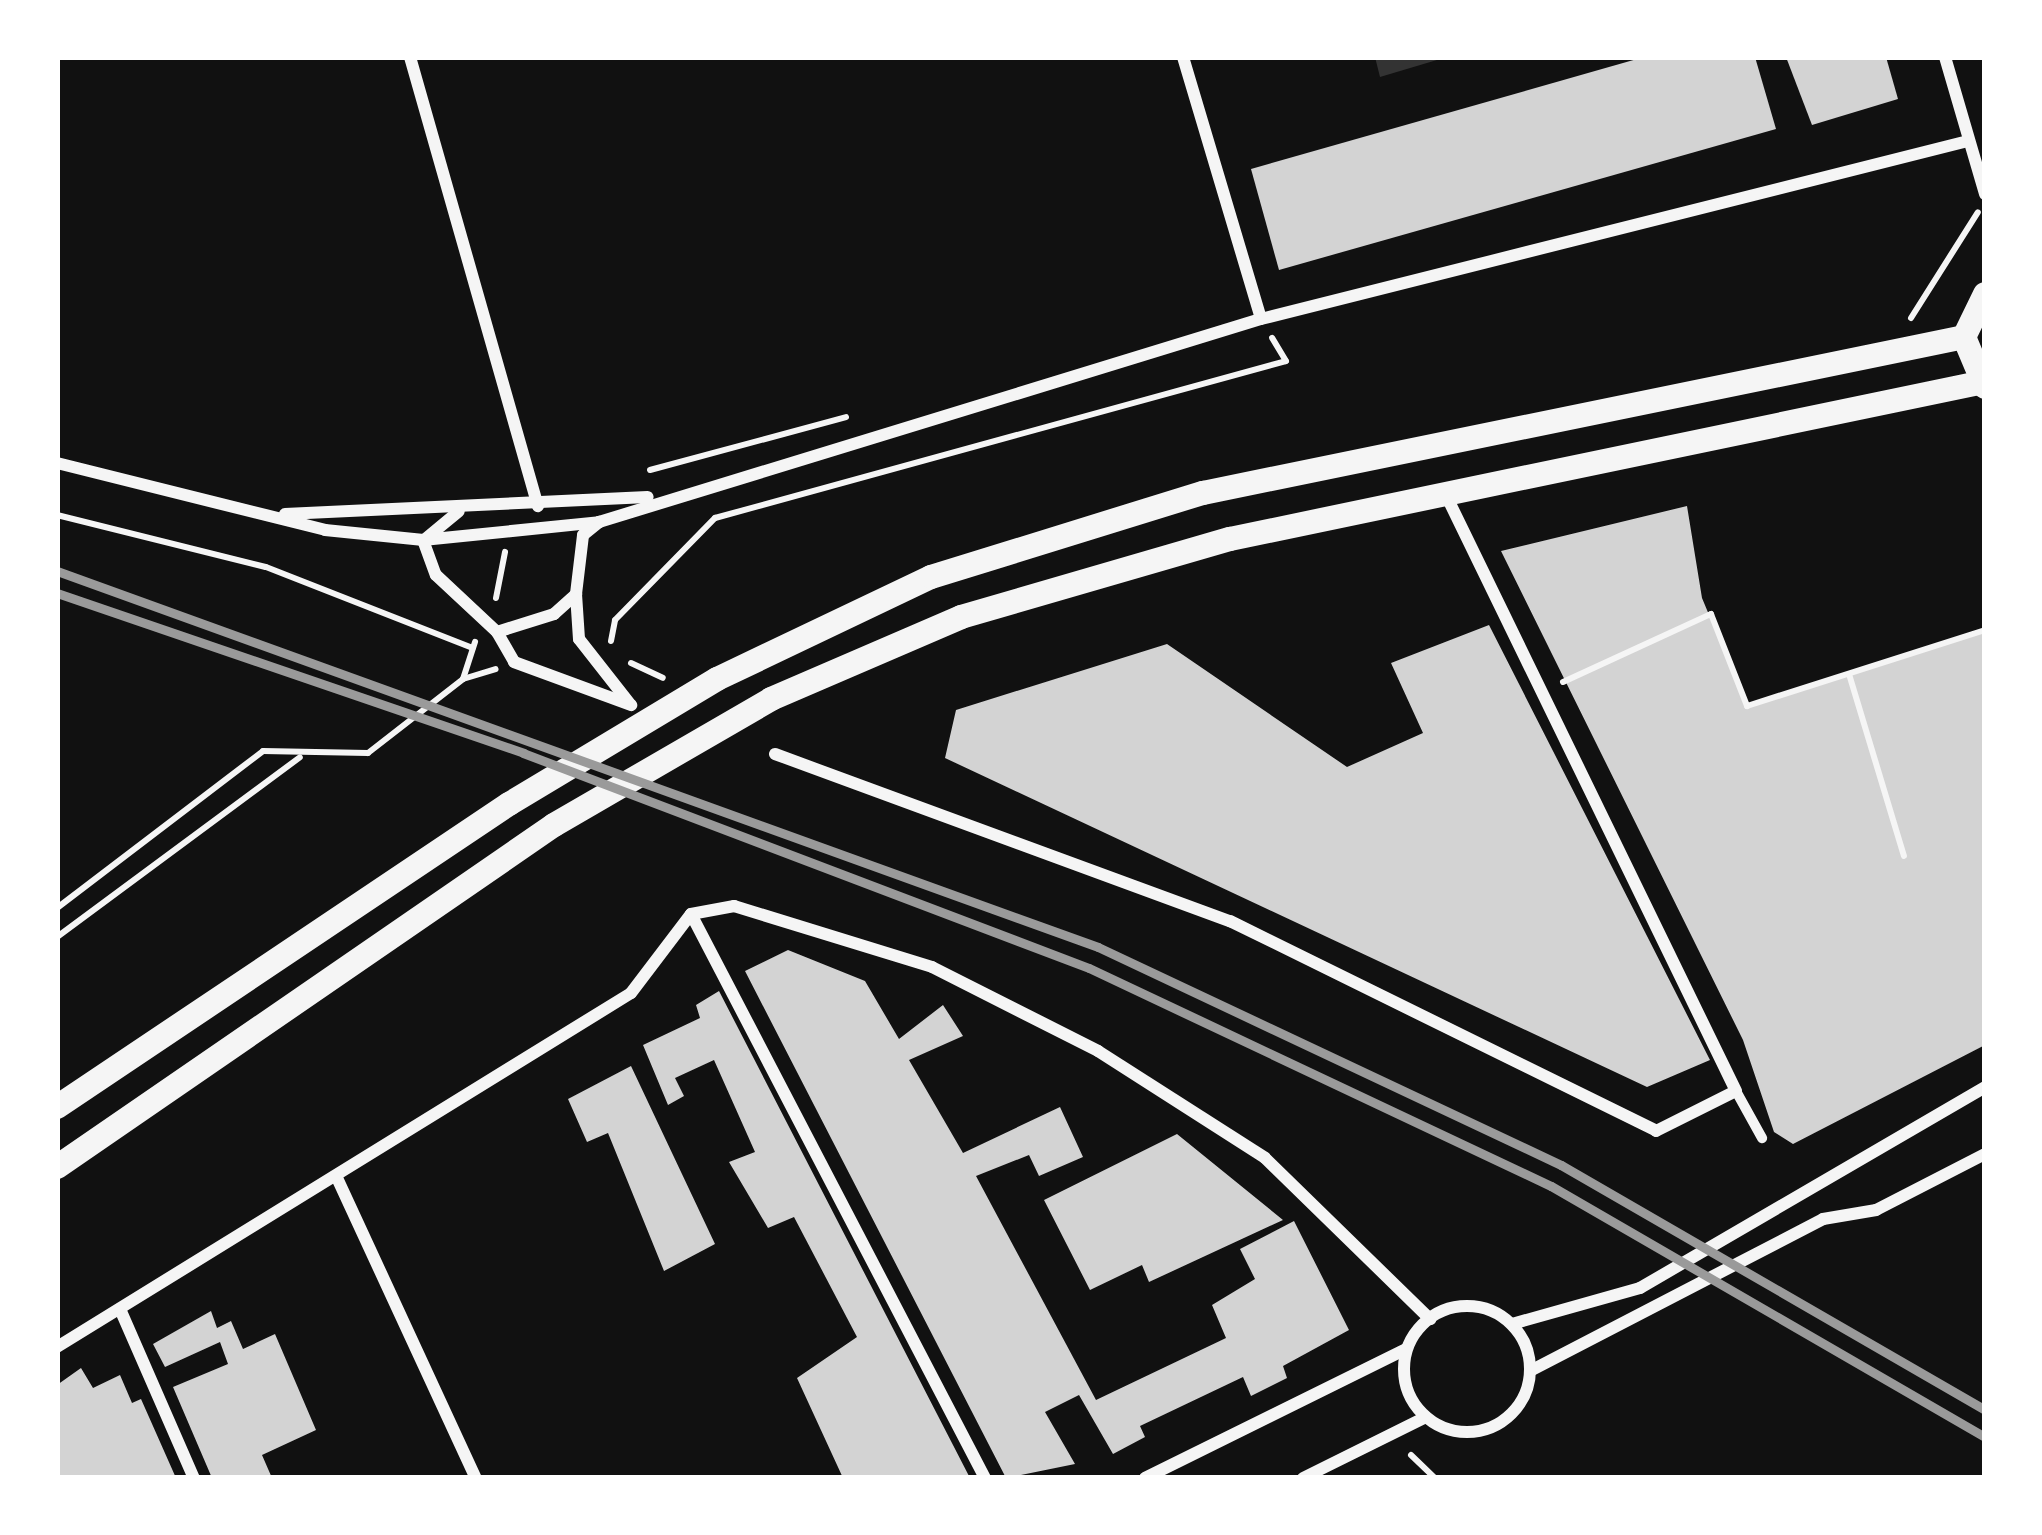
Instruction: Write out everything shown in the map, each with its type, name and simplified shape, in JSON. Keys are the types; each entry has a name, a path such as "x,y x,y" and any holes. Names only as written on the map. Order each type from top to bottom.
{"main road":[{"path":"57,1167 554,825 771,699 962,617 1229,538 1982,385 1964,337 1985,294"},
{"path":"57,1107 509,804 718,679 932,578 1203,493 1964,337"}],"street":[{"path":"410,57 538,506"},
{"path":"1184,57 1261,320"},
{"path":"1945,57 1985,197"},
{"path":"57,463 272,514 423,540 598,522 660,496 1261,320 1968,141"},
{"path":"1446,495 1762,1138"},
{"path":"272,514 461,510 660,496"},
{"path":"423,540 461,510"},
{"path":"496,632 514,662 631,705 579,639 575,594 584,535 598,522"},
{"path":"423,540 480,626 496,632 554,614 575,594"},
{"path":"775,754 1230,921 1656,1131 1736,1091"},
{"path":"57,1347 338,1180 632,993 691,914 734,906 932,967 1098,1051 1265,1158 1430,1319"},
{"path":"691,914 985,1478"},
{"path":"1145,1478 1406,1349 1430,1319 1474,1306 1512,1324 1640,1288 1985,1087"},
{"path":"1406,1349 1410,1399 1426,1417 1452,1431 1501,1424 1530,1371 1823,1219 1876,1210 1985,1154"},
{"path":"338,1180 476,1478"},
{"path":"120,1309 194,1478"},
{"path":"1512,1324 1530,1371"},
{"path":"1303,1478 1426,1417"}],"path":[{"path":"1906,352 1904,329 1985,197"},
{"path":"676,684 615,650 611,628 715,518 1286,361 1261,320"},
{"path":"634,473 865,412"},
{"path":"57,515 266,567 473,648"},
{"path":"1540,692 1711,614 1747,706 1985,630"},
{"path":"57,908 263,751 368,753 463,679 480,626"},
{"path":"1849,674 1904,856"},
{"path":"57,937 304,755"}],"shaded area":[{"path":"1375,57 1447,57 1380,77"}],"building":[{"path":"1644,57 1755,57 1776,129 1279,270 1251,169"},
{"path":"1786,57 1886,57 1898,99 1812,125"},
{"path":"1687,506 1702,598 1747,706 1985,630 1985,1045 1793,1144 1774,1132 1743,1040 1501,551"},
{"path":"1489,625 1710,1060 1647,1087 945,758 956,710 1167,644 1347,767 1423,733 1391,663"},
{"path":"788,950 865,981 899,1039 943,1005 963,1036 909,1060 963,1153 1060,1107 1083,1157 1039,1176 1029,1155 976,1176 1096,1400 1226,1338 1212,1305 1255,1279 1240,1249 1294,1221 1349,1330 1283,1366 1287,1378 1251,1396 1243,1377 1140,1426 1145,1437 1113,1454 1079,1395 1045,1412 1075,1464 1006,1478 745,971"},
{"path":"719,991 970,1478 843,1478 797,1378 857,1337 794,1217 768,1228 729,1162 755,1152 714,1060 675,1078 684,1096 668,1105 643,1045 700,1018 696,1005"},
{"path":"631,1066 715,1244 664,1271 608,1133 587,1142 568,1099"},
{"path":"1177,1134 1283,1220 1149,1282 1142,1265 1090,1290 1044,1200"},
{"path":"211,1311 217,1328 231,1321 243,1349 275,1334 316,1430 262,1455 272,1478 212,1478 173,1387 228,1364 220,1342 165,1367 153,1344"},
{"path":"81,1368 93,1388 120,1375 132,1403 141,1399 176,1478 57,1478 57,1385"}],"railway":[{"path":"57,571 1098,947 1561,1165 1985,1410"},
{"path":"57,593 523,753 1089,968 1551,1186 1985,1437"}]}
